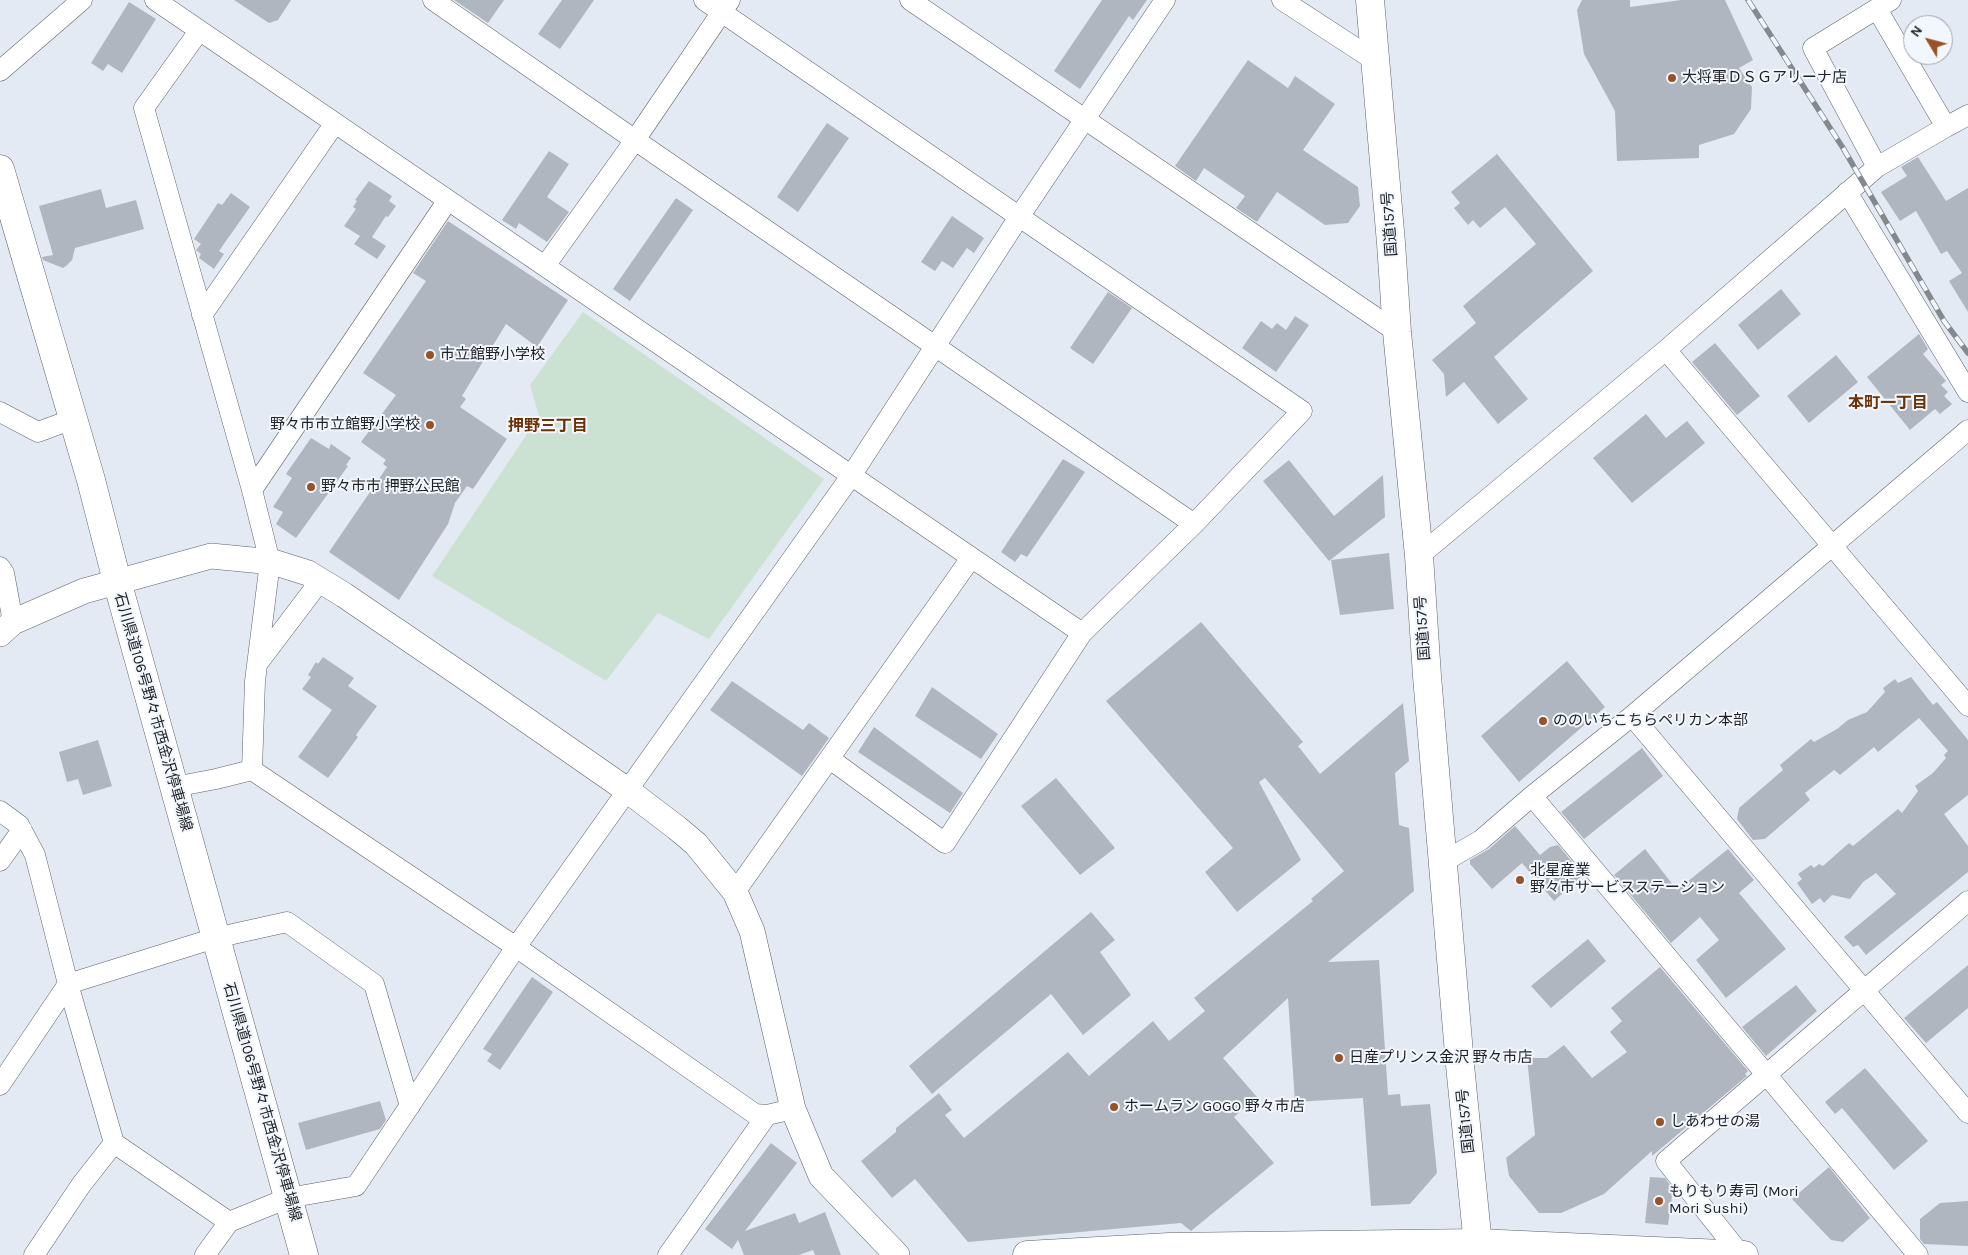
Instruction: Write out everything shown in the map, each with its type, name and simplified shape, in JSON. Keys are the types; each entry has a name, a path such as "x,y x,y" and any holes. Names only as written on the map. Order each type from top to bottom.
{"main road":[{"name":"国道157号","path":"1370,0 1390,224 1397,332 1419,556 1460,1065 1478,1249"},
{"name":"石川県道106号野々市西金沢停車場線","path":"0,169 91,480 117,581 303,1254"},
{"path":"1027,1255 1168,1247 1478,1249 1742,1255"}],"street":[{"path":"0,71 82,0"},
{"path":"155,0 1082,633"},
{"path":"433,0 1194,524"},
{"path":"704,0 726,6 1020,216 1302,411 1194,524 1082,633 945,843 830,759"},
{"path":"910,0 1397,332"},
{"path":"205,1255 229,1222 288,1198 356,1186 516,947 851,476 1020,216 1165,0"},
{"path":"1282,0 1374,60"},
{"path":"1877,167 1813,48 1884,5 1946,127"},
{"path":"545,266 635,140 726,6"},
{"path":"198,31 144,108 252,490 270,562 257,664 252,770"},
{"path":"1419,556 1666,350 1877,167 1968,115"},
{"path":"202,315 335,123"},
{"path":"1847,192 1968,392"},
{"path":"252,490 448,200"},
{"path":"1666,350 1968,706"},
{"path":"0,412 38,432 73,419"},
{"path":"1443,862 1481,840 1532,796 1632,716 1968,430"},
{"path":"0,567 4,573 7,628 84,591 211,556 270,562 308,573 627,790 696,844 735,892 752,931 793,1109 821,1176 897,1255"},
{"path":"735,892 971,558"},
{"path":"257,664 320,581"},
{"path":"1632,716 1968,1113"},
{"path":"174,787 252,770 516,947 755,1114 767,1115 793,1109"},
{"path":"1532,796 1918,1255"},
{"path":"0,811 19,825 35,855 68,984 114,1143 229,1222"},
{"path":"0,861 22,830"},
{"path":"1742,1255 1666,1161 1968,902"},
{"path":"0,1084 68,984 216,938 287,922 374,984 410,1106"},
{"path":"668,1255 767,1115"},
{"path":"34,1255 81,1185 114,1143"}],"green space":[{"path":"583,312 824,479 709,639 658,613 606,681 432,576 539,416 530,385"}],"building":[{"path":"234,0 291,0 278,20 269,23"},
{"path":"454,0 504,0 488,23"},
{"path":"562,0 594,0 560,49 538,34"},
{"path":"1102,0 1147,0 1133,20 1129,16 1080,89 1054,71"},
{"name":"大将軍ＤＳＧアリーナ店","path":"1582,0 1630,0 1630,7 1681,0 1725,0 1753,60 1739,68 1752,87 1751,109 1734,134 1699,145 1699,158 1617,161 1615,111 1584,54 1577,10"},
{"path":"129,2 156,19 122,73 108,64 103,71 91,63"},
{"path":"1248,60 1288,88 1295,76 1335,104 1303,150 1358,187 1360,206 1348,223 1325,225 1277,192 1257,222 1236,208 1245,196 1204,168 1196,181 1175,166"},
{"path":"827,123 849,138 798,212 777,197"},
{"path":"549,151 569,164 547,197 569,212 547,242 519,223 516,229 502,220"},
{"path":"1497,154 1593,271 1494,357 1528,399 1498,424 1464,382 1446,397 1444,374 1432,360 1476,323 1463,306 1536,244 1505,207 1480,228 1473,220 1468,225 1454,208 1460,203 1451,192"},
{"path":"1918,157 1946,201 1968,188 1968,312 1949,281 1962,273 1947,251 1941,254 1916,211 1900,221 1881,192 1907,176 1901,167"},
{"path":"369,181 392,196 389,201 396,206 388,217 386,216 372,237 386,246 377,259 354,244 360,236 344,226 356,209 353,207 357,201 355,200"},
{"path":"101,189 106,208 136,200 144,229 75,248 72,260 63,268 43,260 42,257 53,255 39,206"},
{"path":"231,193 250,207 219,251 224,254 214,269 199,258 201,254 196,250 201,244 194,239 218,203 222,205"},
{"path":"676,198 693,210 630,301 613,289"},
{"path":"952,216 984,238 974,253 967,248 953,268 942,261 935,271 921,262"},
{"name":"野々市市立館野小学校","path":"448,221 568,300 537,347 506,324 462,396 466,399 460,407 507,439 473,489 467,486 455,503 448,524 399,600 329,552 387,467 383,464 386,460 361,442 396,395 363,373 426,281 413,273"},
{"path":"1781,289 1801,314 1758,350 1738,325"},
{"path":"1108,292 1132,308 1093,364 1070,348"},
{"path":"1295,316 1309,325 1276,372 1242,348 1261,321 1272,329 1277,323 1286,330"},
{"path":"1919,334 1928,349 1923,354 1946,381 1941,385 1948,392 1944,396 1952,404 1940,414 1935,409 1910,430 1867,377"},
{"path":"1715,343 1760,396 1737,415 1692,362"},
{"path":"1836,355 1858,382 1809,423 1787,396"},
{"path":"1646,414 1666,438 1687,421 1705,443 1632,503 1593,458"},
{"name":"野々市市 押野公民館","path":"311,438 329,449 331,444 351,458 346,465 348,466 296,538 276,524 283,512 273,507 292,478 286,474"},
{"path":"1063,459 1085,472 1027,557 1021,554 1015,562 1001,552"},
{"path":"1289,460 1334,516 1383,475 1385,517 1329,561 1263,481"},
{"path":"1389,553 1394,609 1340,615 1331,560"},
{"path":"1201,622 1303,742 1298,746 1320,774 1403,703 1409,761 1395,773 1399,825 1409,828 1414,891 1328,962 1379,960 1388,1095 1400,1094 1401,1106 1430,1104 1437,1173 1410,1204 1371,1206 1363,1098 1295,1102 1288,998 1223,1058 1257,1097 1234,1117 1274,1163 1191,1231 1181,1223 968,1242 915,1179 892,1198 861,1161 896,1132 896,1128 939,1093 952,1110 945,1115 964,1138 1068,1052 1089,1076 1153,1021 1169,1041 1205,1011 1194,998 1313,901 1311,899 1344,871 1265,778 1259,782 1301,860 1237,912 1205,872 1233,848 1106,701"},
{"path":"323,657 354,678 348,686 377,706 356,735 358,737 328,778 298,757 332,710 302,689 311,677 308,675 316,662 318,664"},
{"name":"ののいちこちらペリカン本部","path":"1567,661 1605,707 1519,782 1481,736"},
{"path":"1911,677 1933,705 1937,702 1968,740 1968,795 1944,814 1968,846 1968,872 1866,955 1858,945 1853,947 1844,937 1896,894 1876,873 1863,882 1850,899 1832,895 1824,903 1820,898 1812,904 1797,883 1802,879 1798,874 1811,865 1814,868 1819,864 1823,866 1849,843 1853,846 1898,809 1902,813 1918,791 1915,786 1933,773 1946,758 1944,755 1948,751 1919,718 1878,752 1874,747 1840,775 1834,770 1805,793 1810,800 1765,839 1753,840 1737,819 1739,808 1783,770 1780,765 1811,739 1814,742 1837,729 1848,720 1867,712 1885,692 1883,688 1895,679 1898,683"},
{"path":"732,681 803,730 809,723 829,738 802,776 710,710"},
{"path":"932,687 998,734 981,759 915,716"},
{"path":"874,727 963,793 950,813 858,752"},
{"path":"98,740 112,786 83,795 78,779 67,782 59,752"},
{"path":"1642,748 1663,776 1584,839 1561,812"},
{"path":"1056,778 1115,848 1080,875 1021,806"},
{"path":"1515,826 1540,855 1550,847 1558,845 1583,875 1554,901 1522,863 1492,889 1470,864 1470,860 1489,849"},
{"path":"1645,849 1677,890 1728,849 1754,880 1739,893 1786,949 1726,998 1696,960 1719,940 1700,917 1671,943 1614,875"},
{"path":"1091,912 1115,940 1100,952 1131,995 1083,1035 1051,994 932,1094 909,1066"},
{"path":"1588,939 1606,961 1551,1008 1531,986"},
{"path":"1968,965 1968,1008 1926,1043 1904,1018"},
{"path":"1660,967 1748,1071 1745,1074 1747,1076 1652,1156 1652,1151 1604,1194 1561,1213 1539,1213 1509,1176 1506,1158 1535,1135 1527,1058 1547,1058 1564,1045 1592,1078 1627,1052 1610,1032 1622,1021 1611,1008"},
{"path":"532,977 553,992 500,1070 487,1061 492,1054 483,1049"},
{"path":"1796,985 1817,1011 1766,1056 1742,1027"},
{"path":"1865,1068 1928,1141 1894,1170 1842,1108 1835,1114 1825,1102"},
{"path":"380,1101 386,1120 380,1129 306,1150 298,1123"},
{"path":"771,1143 797,1163 745,1231 795,1213 799,1223 825,1212 841,1255 815,1255 813,1250 799,1255 744,1255 738,1240 732,1249 705,1229"},
{"path":"1829,1167 1870,1218 1843,1242 1831,1240 1792,1199"},
{"name":"もりもり寿司 (Mori Mori Sushi)","path":"1650,1177 1665,1178 1673,1189 1668,1225 1645,1223"},
{"path":"1968,1201 1968,1246 1924,1244 1920,1239 1920,1219 1940,1203"}],"railway":[{"path":"1748,0 1843,148 1944,321 1968,353"}],"place":[{"name":"大将軍ＤＳＧアリーナ店","path":"1672,78"},
{"name":"市立館野小学校","path":"430,355"},
{"name":"野々市市立館野小学校","path":"430,425"},
{"name":"野々市市 押野公民館","path":"311,487"},
{"name":"ののいちこちらペリカン本部","path":"1543,721"},
{"name":"北星産業 野々市サービスステーション","path":"1520,880"},
{"name":"日産プリンス金沢 野々市店","path":"1339,1058"},
{"name":"ホームラン GOGO 野々市店","path":"1114,1107"},
{"name":"しあわせの湯","path":"1660,1122"},
{"name":"もりもり寿司 (Mori Mori Sushi)","path":"1659,1201"}],"district":[{"name":"本町一丁目","path":"1888,403"},
{"name":"押野三丁目","path":"548,426"}]}
